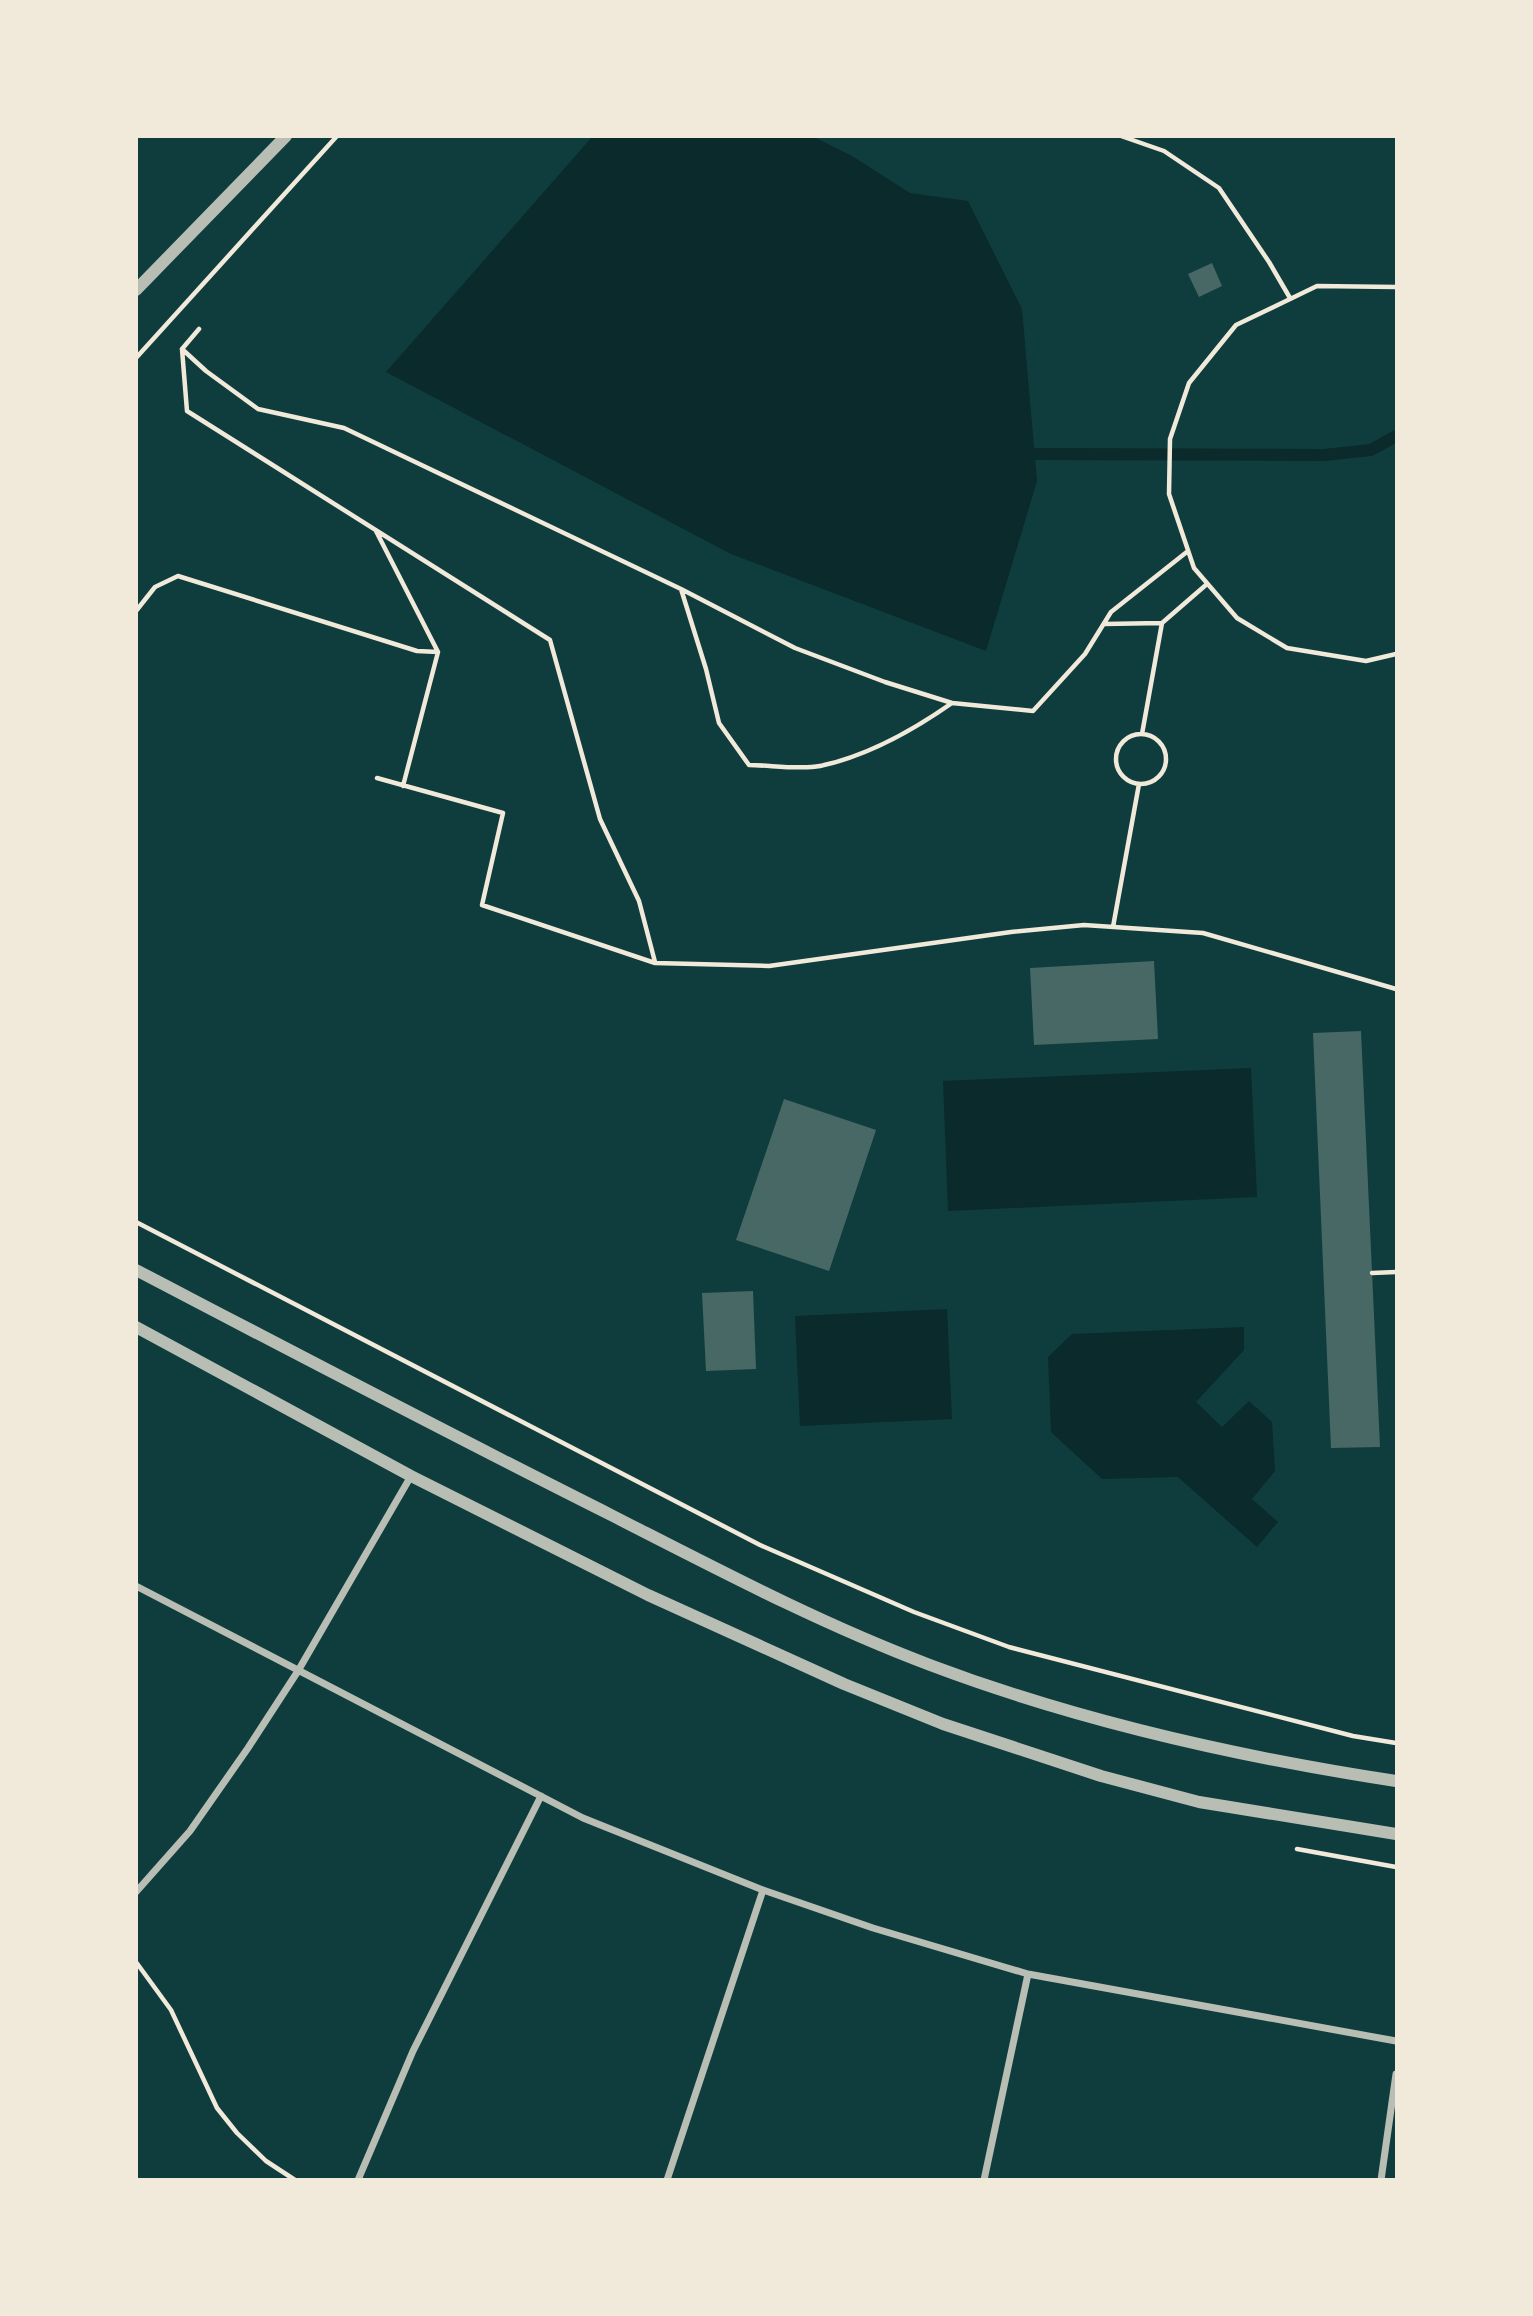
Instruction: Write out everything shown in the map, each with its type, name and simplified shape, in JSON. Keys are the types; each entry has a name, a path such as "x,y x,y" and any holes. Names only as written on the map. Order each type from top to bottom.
{"street":[{"path":"136,290 286,136"},
{"path":"136,1270 612,1516 832,1625 894,1651 1058,1709 1131,1728 1294,1765 1396,1781"},
{"path":"136,1327 411,1476 648,1595 844,1684 943,1724 1101,1776 1199,1802 1396,1834"},
{"path":"136,1892 190,1831 298,1671 411,1476"},
{"path":"136,1586 583,1818 763,1890 873,1928 1028,1974 1396,2041"},
{"path":"358,2179 413,2051 541,1796"},
{"path":"667,2179 763,1890"},
{"path":"984,2179 1028,1974"},
{"path":"1381,2179 1396,2074"}],"path":[{"path":"136,358 337,136"},
{"path":"1121,136 1164,151 1219,188 1290,298"},
{"path":"1396,287 1317,286 1236,325 1189,383 1170,439 1169,475 1169,494 1194,568 1237,618 1287,648 1366,661 1396,654"},
{"path":"199,329 182,349 187,411 550,640 600,819 639,901 655,963"},
{"path":"182,349 206,371 258,409 344,428 681,589 795,648 885,682 952,703 1033,711 1085,654 1111,612 1188,551"},
{"path":"375,530 438,652 403,786"},
{"path":"136,611 155,587 178,576 417,651 438,652"},
{"path":"1142,734 1162,623 1207,584"},
{"path":"681,589 706,669 719,723 749,765 818,767 875,748 919,726 952,703"},
{"path":"1104,624 1162,623"},
{"path":"1142,734 1157,740 1163,746 1166,761 1160,776 1139,784 1125,778 1119,771 1117,754 1125,740 1142,734"},
{"path":"377,778 502,813 482,905 655,963 769,966 1011,932 1084,925 1203,933 1396,989"},
{"path":"1113,927 1139,784"},
{"path":"136,1222 760,1545 914,1612 1009,1647 1353,1736 1396,1743"},
{"path":"1372,1273 1396,1272"},
{"path":"136,1962 172,2011 217,2108 265,2161 295,2179"}],"water":[{"path":"592,137 814,137 852,156 910,193 968,201 1022,309 1037,481 986,651 731,554 386,372"},
{"path":"1251,1068 1257,1197 948,1211 943,1081"},
{"path":"947,1309 952,1419 800,1426 795,1316"},
{"path":"1244,1327 1244,1350 1196,1402 1222,1427 1249,1401 1272,1422 1275,1471 1252,1499 1278,1522 1257,1547 1178,1477 1102,1479 1051,1432 1048,1357 1072,1334"}],"building":[{"path":"1212,263 1222,286 1199,297 1188,274"},
{"path":"1154,961 1158,1039 1034,1045 1030,968"},
{"path":"1361,1031 1380,1447 1331,1448 1313,1033"},
{"path":"784,1099 876,1130 829,1271 736,1240"},
{"path":"753,1291 756,1369 706,1371 702,1293"}],"waterway":[{"path":"1035,454 1324,455 1371,450 1396,436"}]}
